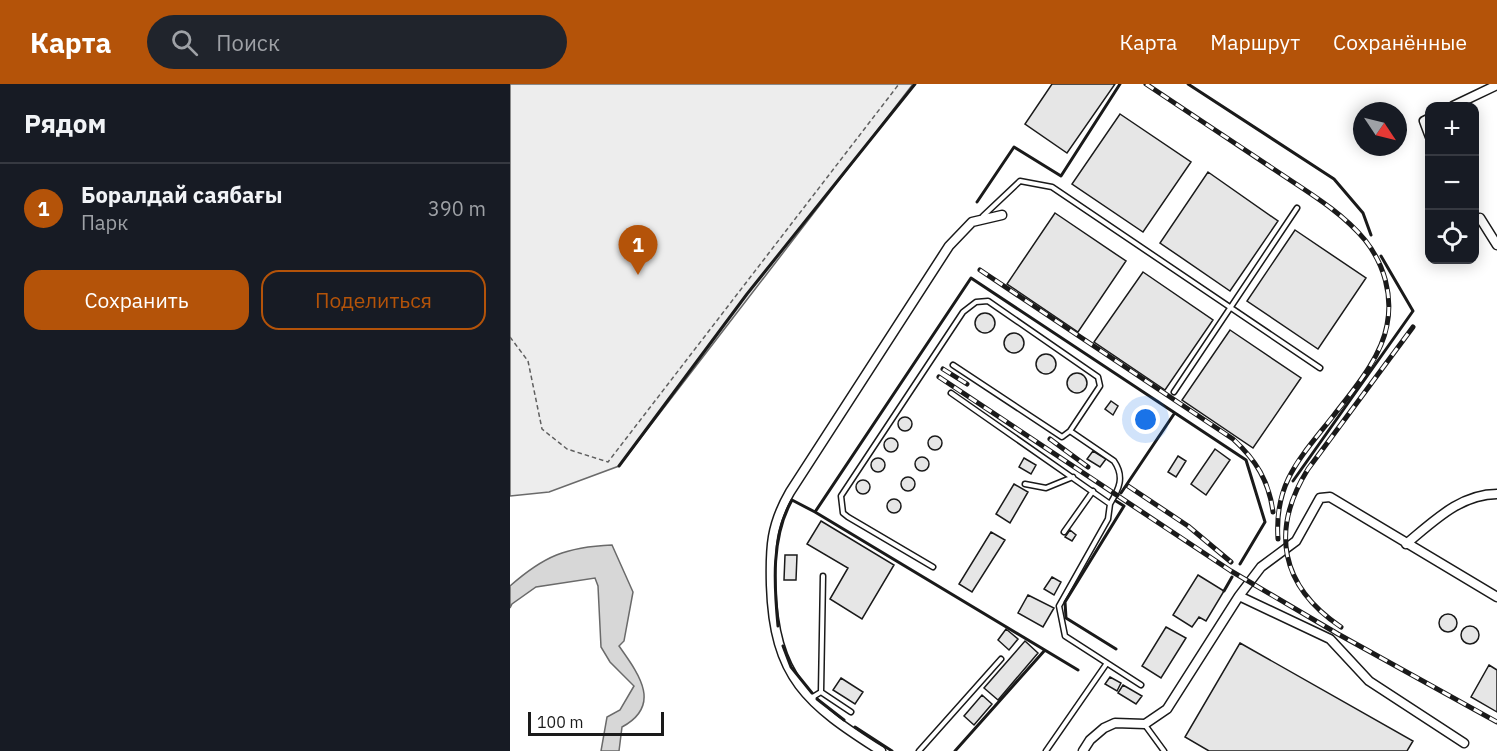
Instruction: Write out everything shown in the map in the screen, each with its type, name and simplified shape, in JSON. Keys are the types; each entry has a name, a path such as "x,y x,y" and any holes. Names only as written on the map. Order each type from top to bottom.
{"street":[{"path":"1461,102 1497,85"},
{"path":"881,751 825,714 810,699 791,672 776,638 770,547 774,525 790,492 949,246 972,222 1002,215"},
{"path":"1480,218 1497,245"},
{"path":"1406,544 1452,507 1464,501 1497,495"},
{"path":"1083,751 1090,740 1104,728 1115,723 1145,724 1167,710 1239,596 1261,567 1296,541 1320,498 1330,497 1497,597"},
{"path":"1239,596 1330,639 1369,681 1464,743"}],"lane":[{"path":"979,220 1020,181 1052,187 1320,368"},
{"path":"1174,392 1297,208"},
{"path":"933,567 848,517 843,513 841,496 969,305 988,301 1098,377 1100,386 1070,431 1062,437 953,364"},
{"path":"951,393 1110,504"},
{"path":"1070,431 1114,461 1118,467 1120,484 1110,504 1108,519 1059,606 1065,636 1141,685"},
{"path":"1025,484 1046,488 1073,477"},
{"path":"1064,532 1093,491"},
{"path":"821,692 823,576"},
{"path":"919,751 1001,658"},
{"path":"1046,751 1107,663"},
{"path":"810,699 821,692"},
{"path":"821,692 851,712"},
{"path":"1145,724 1164,751"}],"path":[{"path":"510,337 528,361 542,429 567,449 608,462 899,84"}],"shaded area":[{"path":"510,84 913,84 619,466 549,492 510,496"},
{"path":"612,545 633,592 624,641 619,646 639,678 644,699 642,709 622,727 619,751 601,751 607,717 620,710 634,686 610,662 601,647 598,586 595,578 536,587 512,604 510,608 510,586 534,567 556,555 581,548"}],"building":[{"path":"1052,84 1115,84 1067,153 1025,124"},
{"path":"1120,114 1191,162 1143,232 1072,184"},
{"path":"1208,172 1278,221 1230,291 1160,243"},
{"path":"1055,213 1126,261 1078,332 1007,284"},
{"path":"1295,230 1366,278 1318,349 1247,301"},
{"path":"1143,272 1213,320 1165,390 1094,342"},
{"path":"985,313 992,316 995,323 992,330 985,333 978,330 975,323 978,316"},
{"path":"1230,330 1301,378 1253,448 1182,400"},
{"path":"1014,333 1021,336 1024,343 1021,350 1014,353 1007,350 1004,343 1007,336"},
{"path":"1046,354 1053,357 1056,364 1053,371 1046,374 1039,371 1036,364 1039,357"},
{"path":"1077,373 1084,376 1087,383 1084,390 1077,393 1070,390 1067,383 1070,376"},
{"path":"1111,401 1118,406 1113,415 1105,409"},
{"path":"902,417 908,417 912,424 908,431 902,431 898,427 898,421"},
{"path":"932,436 938,436 942,443 938,450 932,450 928,446 928,440"},
{"path":"888,438 894,438 898,445 894,452 888,452 884,448 884,442"},
{"path":"1215,449 1230,460 1206,495 1191,484"},
{"path":"1093,451 1106,459 1100,467 1087,459"},
{"path":"1178,456 1186,461 1176,477 1168,472"},
{"path":"919,457 925,457 929,464 925,471 919,471 915,467 915,461"},
{"path":"875,458 881,458 885,465 881,472 875,472 871,468 871,462"},
{"path":"1024,458 1036,465 1031,474 1019,467"},
{"path":"905,477 911,477 915,484 911,491 905,491 901,487 901,481"},
{"path":"860,480 866,480 870,487 866,494 860,494 856,490 856,484"},
{"path":"1014,484 1028,492 1010,523 996,514"},
{"path":"891,499 897,499 901,506 897,513 891,513 887,509 887,503"},
{"path":"821,521 894,565 862,619 830,599 848,568 807,544"},
{"path":"1070,530 1076,535 1072,541 1065,537"},
{"path":"991,532 1005,540 972,592 959,584"},
{"path":"785,555 797,555 796,580 784,580"},
{"path":"1198,575 1224,591 1206,621 1199,617 1192,627 1173,615"},
{"path":"1052,577 1061,582 1054,595 1044,589"},
{"path":"1028,595 1054,608 1043,627 1018,613"},
{"path":"1448,614 1454,617 1457,623 1454,629 1448,632 1442,629 1439,623 1442,617"},
{"path":"1470,626 1476,629 1479,635 1476,641 1470,644 1464,641 1461,635 1464,629"},
{"path":"1166,627 1186,638 1161,678 1142,666"},
{"path":"1006,629 1018,639 1009,650 998,640"},
{"path":"1025,641 1038,653 998,700 984,688"},
{"path":"1240,643 1413,741 1407,751 1209,751 1185,737"},
{"path":"1489,665 1497,670 1497,712 1471,697"},
{"path":"1110,677 1121,683 1117,691 1105,684"},
{"path":"841,678 863,692 855,704 833,690"},
{"path":"1123,685 1142,696 1136,704 1118,693"},
{"path":"982,695 992,704 974,725 964,716"}],"railway":[{"path":"1146,84 1311,194 1345,220 1372,249 1385,280 1389,314 1384,337 1373,361 1358,384 1292,471 1280,501 1278,539"},
{"path":"980,270 1233,439 1255,463 1265,481 1273,512"},
{"path":"1341,627 1305,594 1294,575 1287,556 1286,535 1289,514 1296,492 1308,469 1413,327"},
{"path":"943,369 967,384"},
{"path":"939,377 1231,571 1338,634 1497,722"},
{"path":"1050,439 1088,467"},
{"path":"1128,486 1188,526 1231,562"}],"wall":[{"path":"619,466 747,294 915,84"},
{"path":"977,202 1014,147 1061,176 1120,84"},
{"path":"1188,84 1334,179 1363,213 1371,235"},
{"path":"1293,481 1413,311 1381,256"},
{"path":"1078,670 815,512 971,278 1246,460 1265,522 1240,564"},
{"path":"1121,493 1174,414"},
{"path":"778,626 775,577 780,529 792,500 815,512"},
{"path":"1116,501 1124,506 1065,602 1066,618 1116,649"},
{"path":"1224,591 1232,577"},
{"path":"783,646 791,667 812,693"},
{"path":"955,751 1045,650"},
{"path":"817,699 844,720"},
{"path":"855,727 892,751"}],"place":[{"name":"Боралдай саябағы","path":"638,275"}]}
